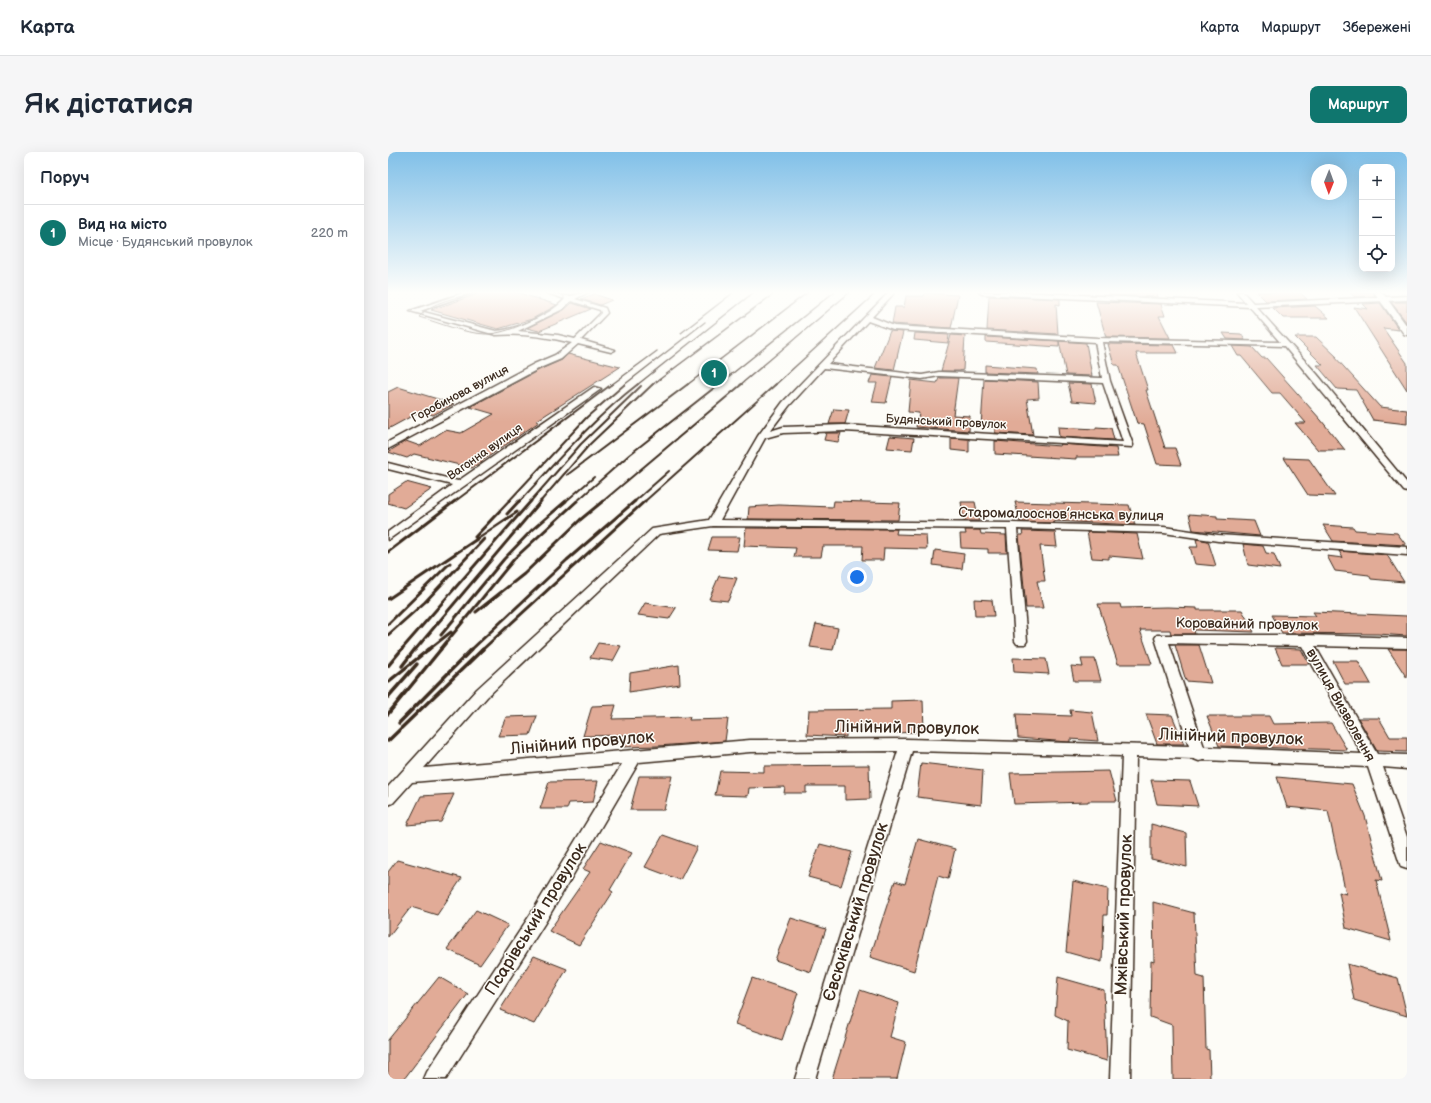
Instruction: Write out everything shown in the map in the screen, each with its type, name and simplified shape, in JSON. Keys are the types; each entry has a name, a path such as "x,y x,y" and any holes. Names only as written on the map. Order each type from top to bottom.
{"street":[{"path":"534,335 577,341 611,350"},
{"name":"Горобинова вулиця","path":"388,446 537,366 558,357 572,347 581,335"},
{"path":"713,524 762,436 786,404 851,335"},
{"path":"1017,335 1098,340 1285,344"},
{"path":"1278,335 1407,489"},
{"path":"822,366 922,377 939,374 1106,381 1098,340"},
{"name":"Будянський провулок","path":"762,436 783,430 844,428 1129,445 1106,381"},
{"name":"Вагонна вулиця","path":"388,537 460,484 597,389"},
{"path":"388,466 460,484"},
{"name":"Старомалооснов’янська вулиця","path":"388,798 482,693 656,531 713,524 1012,526 1164,530 1218,538 1407,551"},
{"path":"1012,526 1021,641"},
{"name":"Коровайний провулок","path":"1199,755 1161,638 1407,643"},
{"name":"вулиця Визволення","path":"1305,640 1373,760 1407,861"},
{"name":"Лінійний провулок","path":"407,776 750,746 907,745 1129,750 1199,755 1407,762"},
{"name":"Євсюківський провулок","path":"805,1079 907,745"},
{"name":"Мжівський провулок","path":"1120,1079 1129,750"},
{"name":"Псарівський провулок","path":"434,1079 540,915 635,756"}],"building":[{"path":"888,335 902,335 894,370 875,368"},
{"path":"915,335 949,335 948,343 914,340"},
{"path":"951,335 965,336 963,370 941,371"},
{"path":"1106,335 1169,335 1170,338 1106,337"},
{"path":"1225,335 1242,335 1245,340 1227,339"},
{"path":"1372,335 1388,335 1407,363 1407,390"},
{"path":"986,337 1059,341 1059,347 986,342"},
{"path":"1295,337 1316,337 1337,357 1335,357 1380,407 1407,410 1407,424 1373,420 1356,390 1337,389 1317,365 1323,365"},
{"path":"1059,341 1086,343 1092,376 1066,375"},
{"path":"1108,344 1174,345 1178,353 1136,353 1148,390 1146,390 1165,448 1175,448 1181,465 1157,464 1144,424 1137,423 1118,365 1114,365"},
{"path":"1232,346 1252,347 1262,358 1266,358 1321,420 1345,450 1318,450 1295,423 1306,423 1280,393 1272,393 1241,356 1238,356"},
{"path":"568,354 620,367 536,421 539,422 472,468 414,454 407,458 388,452 406,441 420,446 445,430 461,433 494,414 470,407 541,369 562,360"},
{"path":"985,365 1037,369 1038,374 985,372"},
{"path":"872,375 892,377 886,403 872,402 877,383 869,383"},
{"path":"939,378 958,378 953,415 970,416 969,431 916,427 919,413 908,412 911,380 937,383"},
{"path":"984,379 1038,382 1039,398 1027,399 1033,435 995,433 995,428 981,427"},
{"path":"1068,383 1092,384 1096,403 1072,401"},
{"path":"398,387 454,404 433,415 421,411 388,429 388,392"},
{"path":"834,409 849,410 845,424 829,424"},
{"path":"1058,427 1096,429 1096,427 1111,428 1114,440 1059,437"},
{"path":"826,433 841,433 838,442 824,440"},
{"path":"890,436 914,438 912,450 887,448"},
{"path":"951,438 969,439 969,452 951,450"},
{"path":"995,441 1060,446 1060,444 1116,448 1118,457 1076,457 1076,459 995,454"},
{"path":"1284,458 1309,459 1335,496 1308,495"},
{"path":"406,482 432,489 404,508 388,503 388,494"},
{"path":"834,501 900,503 898,520 748,519 749,507 779,505 833,507"},
{"path":"961,502 975,502 979,521 964,521"},
{"path":"1015,502 1129,505 1135,525 1054,521 1054,523 1020,522"},
{"path":"1189,514 1217,516 1217,519 1254,521 1260,536 1193,530"},
{"path":"1323,525 1353,527 1355,530 1397,533 1406,545 1333,541"},
{"path":"746,528 897,529 896,534 926,535 927,549 884,548 883,560 862,560 863,546 823,546 821,557 794,557 796,548 744,546"},
{"path":"965,530 980,530 981,534 1006,535 1007,553 988,553 988,549 961,548 960,534 966,534"},
{"path":"1022,531 1055,532 1057,547 1040,546 1045,581 1037,581 1043,608 1026,608 1019,535 1023,535"},
{"path":"1087,532 1137,534 1143,559 1109,556 1109,559 1092,558"},
{"path":"712,537 740,537 737,551 708,550"},
{"path":"1196,539 1208,541 1216,566 1195,564 1190,547 1198,547"},
{"path":"1243,544 1263,546 1266,553 1274,554 1280,569 1248,565"},
{"path":"935,550 964,554 962,569 933,565"},
{"path":"1339,551 1387,555 1404,582 1371,579 1369,575 1335,571 1327,556 1343,558"},
{"path":"719,576 737,578 728,601 709,599"},
{"path":"974,599 992,600 994,616 975,616"},
{"path":"645,603 676,608 669,619 638,615"},
{"path":"1098,604 1120,604 1121,608 1167,607 1197,608 1197,610 1242,610 1254,632 1194,630 1195,634 1171,634 1170,630 1140,630 1152,664 1118,664"},
{"path":"1313,612 1407,616 1407,636 1378,634 1282,633 1272,615 1316,616"},
{"path":"816,624 838,628 833,650 810,647"},
{"path":"598,643 621,646 613,661 590,658"},
{"path":"1175,645 1199,645 1211,683 1186,681"},
{"path":"1275,648 1301,649 1309,664 1282,664"},
{"path":"1388,649 1407,649 1407,678"},
{"path":"1013,658 1046,659 1049,674 1014,672"},
{"path":"1081,659 1095,659 1101,681 1074,681 1071,666 1083,667"},
{"path":"1333,661 1358,661 1371,684 1345,684"},
{"path":"679,665 680,684 629,692 630,673"},
{"path":"923,700 924,732 891,733 891,731 846,730 846,737 807,735 809,710 891,709 891,701"},
{"path":"616,705 612,719 690,717 689,720 728,719 725,741 622,747 625,735 583,736 592,706"},
{"path":"1070,710 1092,712 1098,741 1070,739 1070,742 1068,742 1018,738 1016,714 1071,716"},
{"path":"1146,714 1172,715 1184,744 1157,744"},
{"path":"537,716 530,735 498,736 506,717"},
{"path":"1207,716 1269,716 1273,724 1331,723 1347,750 1219,746"},
{"path":"1358,718 1379,718 1390,737 1407,737 1407,752 1377,751"},
{"path":"921,763 983,770 981,805 917,797"},
{"path":"869,765 870,799 845,800 845,786 806,786 806,793 784,793 785,787 749,788 748,796 715,795 720,771 764,772 764,766"},
{"path":"1109,771 1117,801 1014,804 1010,773"},
{"path":"639,776 672,776 664,810 630,810"},
{"path":"1277,777 1352,784 1365,816 1382,881 1376,880 1391,941 1346,928 1339,892 1346,894 1328,811 1287,807"},
{"path":"1151,780 1190,781 1198,806 1157,804"},
{"path":"598,781 593,802 569,803 567,809 540,809 549,782"},
{"path":"454,794 441,822 407,825 421,796"},
{"path":"1151,824 1186,833 1187,867 1151,859"},
{"path":"663,835 697,847 680,880 645,867"},
{"path":"918,839 955,849 948,879 938,876 914,971 870,957 895,881 905,884"},
{"path":"601,841 632,853 610,890 613,892 579,945 549,931 590,872 583,869"},
{"path":"820,844 852,852 841,886 808,877"},
{"path":"397,860 462,878 437,915 411,907 388,937 388,872"},
{"path":"1073,881 1108,889 1107,915 1104,915 1102,962 1066,952"},
{"path":"1153,902 1194,913 1197,976 1204,978 1206,1049 1209,1050 1210,1079 1173,1079 1172,1025 1150,1017 1151,961 1154,962"},
{"path":"476,910 508,925 480,965 447,949"},
{"path":"791,918 826,929 811,972 775,960"},
{"path":"534,956 567,969 534,1024 500,1010"},
{"path":"1347,964 1398,978 1407,1016 1354,1000"},
{"path":"439,977 468,994 404,1079 388,1079 388,1040"},
{"path":"1058,977 1104,990 1107,1061 1067,1050 1068,1021 1055,1015"},
{"path":"752,978 798,993 782,1040 735,1024"},
{"path":"860,990 899,1003 890,1037 906,1042 897,1079 832,1079"}],"railway":[{"path":"624,385 688,335"},
{"path":"637,385 700,335"},
{"path":"652,385 718,335"},
{"path":"687,385 752,335"},
{"path":"718,385 780,335"},
{"path":"740,385 799,335"},
{"path":"775,385 830,335"},
{"path":"611,385 657,351"},
{"path":"454,502 612,384"},
{"path":"508,502 587,417 625,384"},
{"path":"519,502 591,425 638,384"},
{"path":"540,502 590,444 653,384"},
{"path":"567,475 688,384"},
{"path":"576,502 629,455 719,384"},
{"path":"602,502 742,384"},
{"path":"644,502 776,384"},
{"path":"530,502 581,444 641,386"},
{"path":"634,502 669,471"},
{"path":"565,502 594,477"},
{"path":"388,552 455,501"},
{"path":"475,537 509,501"},
{"path":"507,514 519,501"},
{"path":"401,650 531,501"},
{"path":"415,650 541,501"},
{"path":"441,635 504,559 531,531 566,501"},
{"path":"440,650 515,558 577,501"},
{"path":"476,612 524,574 580,520 603,501"},
{"path":"471,650 567,560 635,501"},
{"path":"482,650 645,501"},
{"path":"388,599 517,512"},
{"path":"388,635 425,602 484,539"},
{"path":"388,624 450,563"},
{"path":"428,650 451,632"},
{"path":"388,666 402,649"},
{"path":"402,666 415,649"},
{"path":"388,682 429,649"},
{"path":"388,714 441,649"},
{"path":"388,741 483,649"},
{"path":"399,723 471,650"},
{"path":"388,697 417,664"}],"place":[{"name":"Вид на місто","path":"714,373"}]}
